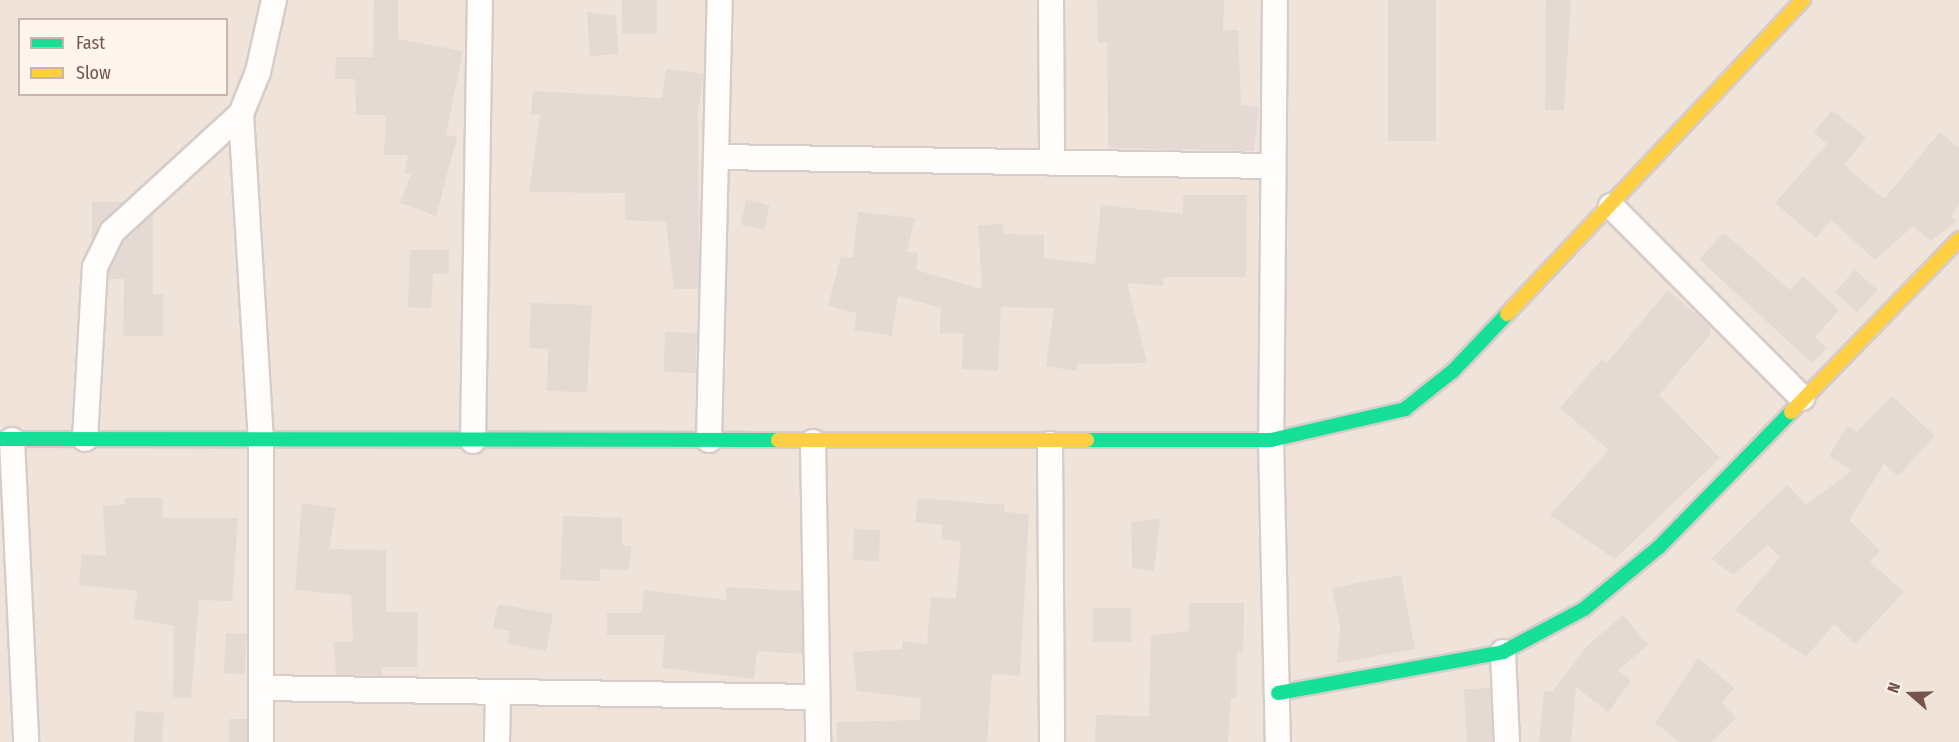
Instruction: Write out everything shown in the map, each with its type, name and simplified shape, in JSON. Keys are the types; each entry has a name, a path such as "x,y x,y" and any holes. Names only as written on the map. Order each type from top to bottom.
{"street":[{"path":"85,439 95,267 112,232 241,114 258,72 274,0"},
{"path":"473,441 480,0"},
{"path":"709,440 720,0"},
{"path":"1051,0 1052,163"},
{"path":"1275,0 1271,440 1278,742"},
{"path":"26,742 6,439 709,440 1050,444 1271,440 1405,409 1453,371 1803,0"},
{"path":"241,114 261,439 261,742"},
{"path":"717,158 1272,166"},
{"path":"1611,206 1802,398"},
{"path":"1278,693 1503,652 1584,609 1659,547 1959,239"},
{"path":"813,442 818,742"},
{"path":"1050,444 1052,742"},
{"path":"1503,652 1507,742"},
{"path":"261,688 498,694 818,697"},
{"path":"497,742 498,694"}],"shaded area":[{"path":"0,0 1959,0 1959,742 0,742"}],"building":[{"path":"374,0 398,0 398,39 463,51 446,135 457,137 436,216 400,203 411,174 404,173 408,155 384,155 386,115 356,115 355,79 335,79 336,57 373,57"},
{"path":"622,0 657,0 657,34 622,34"},
{"path":"1097,0 1224,0 1223,30 1238,30 1241,105 1259,107 1254,151 1108,148 1107,42 1098,43"},
{"path":"1388,0 1436,0 1436,141 1388,141"},
{"path":"1546,0 1571,0 1564,111 1545,110"},
{"path":"587,12 616,16 618,54 590,56"},
{"path":"666,69 704,74 698,112 699,289 674,289 666,222 625,220 625,193 529,192 540,115 531,115 533,91 662,98"},
{"path":"1832,110 1866,138 1844,165 1884,199 1940,132 1959,148 1959,204 1951,216 1956,221 1931,241 1913,226 1875,260 1831,220 1816,238 1775,203 1827,144 1814,133"},
{"path":"1183,195 1247,195 1246,277 1164,277 1163,286 1127,283 1147,363 1077,364 1076,371 1046,366 1054,308 1001,307 998,371 962,369 963,334 940,333 941,308 898,296 892,336 854,330 857,313 828,306 841,256 853,258 858,212 915,218 907,252 918,253 916,270 982,289 978,225 1003,224 1003,234 1044,235 1044,258 1095,264 1101,205 1183,214"},
{"path":"746,200 769,205 764,229 741,224"},
{"path":"92,202 124,202 92,241"},
{"path":"153,213 153,294 163,294 163,336 123,336 124,279 109,279 109,271 124,241"},
{"path":"1724,233 1790,290 1803,276 1839,310 1815,337 1827,348 1812,363 1699,259"},
{"path":"410,250 449,250 449,274 433,274 431,308 408,307"},
{"path":"1855,270 1877,290 1857,312 1835,292"},
{"path":"1668,290 1710,326 1710,335 1659,395 1720,458 1615,559 1550,515 1609,450 1560,408 1602,359 1607,363"},
{"path":"531,303 592,305 587,392 547,391 548,349 529,348"},
{"path":"665,332 697,333 696,373 664,372"},
{"path":"1892,396 1935,436 1898,476 1884,464 1849,520 1880,550 1870,562 1904,592 1855,644 1834,624 1806,657 1735,610 1780,557 1768,545 1733,575 1711,559 1787,485 1806,505 1852,471 1829,456 1847,426 1857,432"},
{"path":"125,498 162,498 163,518 238,518 232,601 199,600 191,698 173,697 174,626 133,619 138,591 79,585 82,554 106,556 103,506 125,504"},
{"path":"918,498 1005,505 1004,512 1029,514 1020,676 992,674 987,742 837,742 837,722 920,720 921,698 857,691 853,652 902,649 903,641 927,644 931,597 956,599 961,542 941,539 943,525 915,522"},
{"path":"302,503 336,508 329,549 386,550 386,612 418,612 417,667 382,667 382,676 336,675 334,642 353,641 351,595 295,590"},
{"path":"563,516 622,518 622,545 631,546 629,570 600,569 600,581 560,580"},
{"path":"1160,519 1154,571 1132,568 1131,522"},
{"path":"854,529 880,530 879,561 853,560"},
{"path":"1401,575 1415,649 1337,663 1340,626 1332,588"},
{"path":"726,587 801,591 802,654 757,651 754,679 662,668 665,635 607,635 607,613 641,613 644,590 726,600"},
{"path":"1189,603 1244,603 1243,653 1237,652 1237,698 1231,698 1228,742 1095,742 1096,715 1149,716 1151,635 1189,631"},
{"path":"498,604 553,614 546,651 507,644 510,631 493,628"},
{"path":"1093,608 1131,608 1131,642 1093,642"},
{"path":"1623,615 1648,645 1618,670 1631,681 1608,712 1576,687 1571,742 1539,742 1544,691 1552,692 1589,644"},
{"path":"226,633 247,634 245,674 224,673"},
{"path":"1698,658 1734,688 1722,703 1736,718 1711,742 1680,742 1655,723"},
{"path":"1490,688 1493,742 1467,742 1464,689"},
{"path":"136,711 164,713 162,742 134,742"},
{"path":"229,719 247,719 247,742 229,742"}],"traffic: fast":[{"path":"1087,440 1271,440 1405,409 1453,371 1507,314"},
{"path":"1278,693 1503,652 1584,609 1659,547 1791,412"},
{"path":"0,439 778,440"}],"traffic: slow":[{"path":"1507,314 1803,0"},
{"path":"1791,412 1959,239"},
{"path":"778,440 1087,440"}]}
